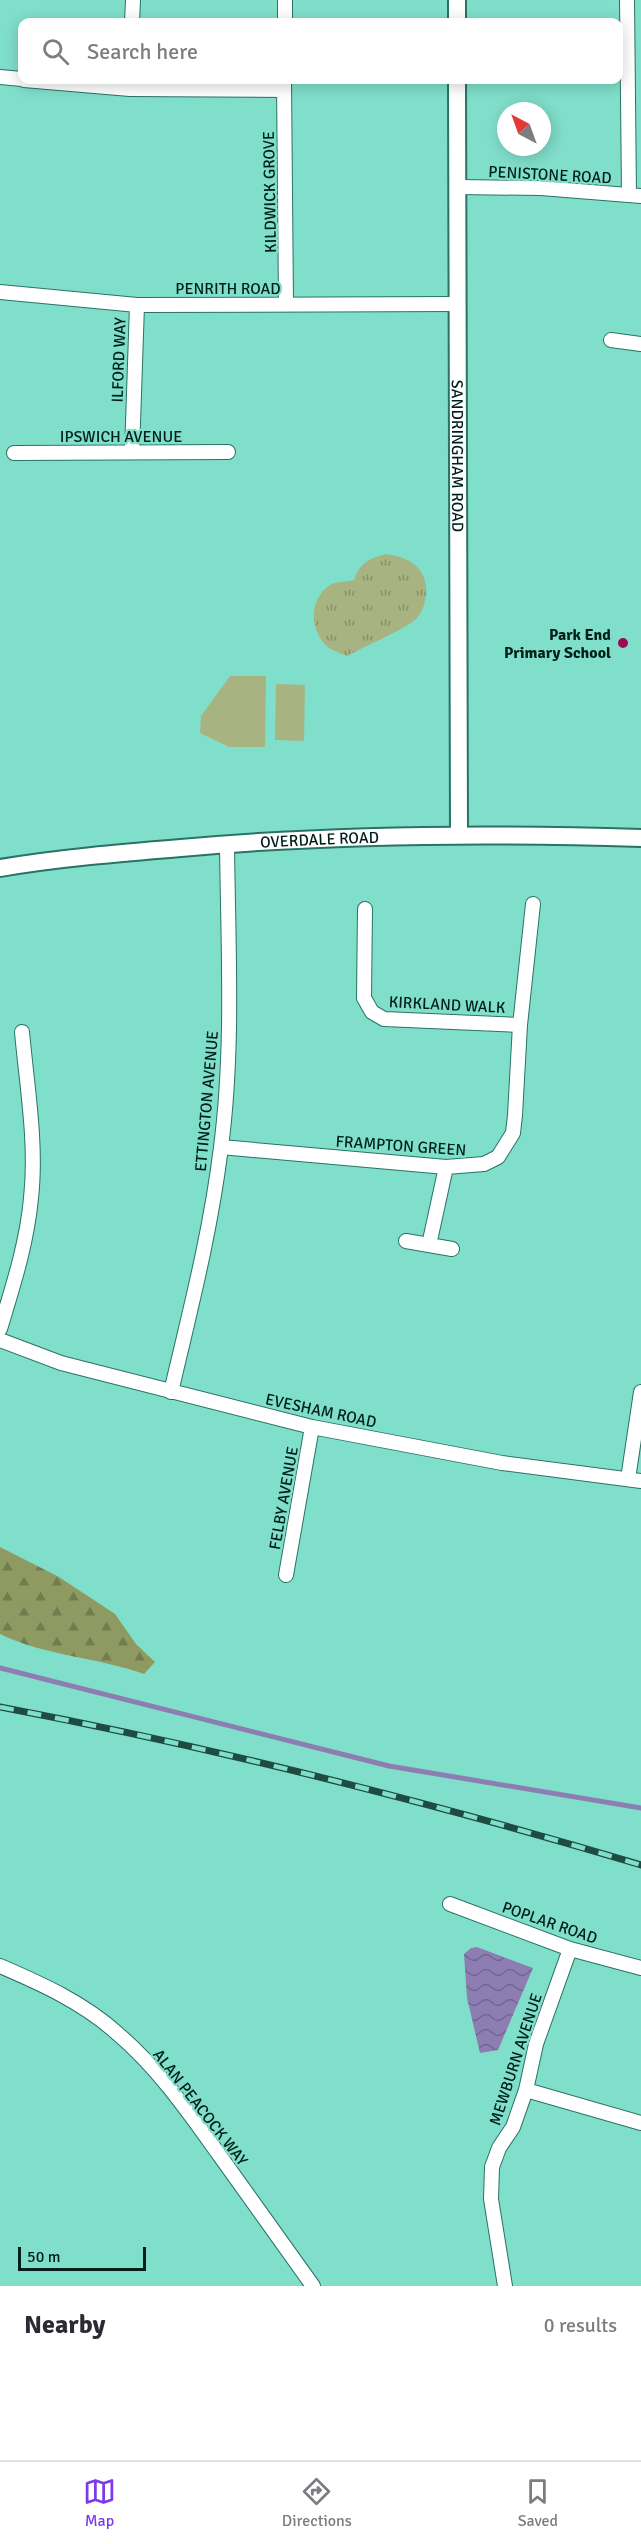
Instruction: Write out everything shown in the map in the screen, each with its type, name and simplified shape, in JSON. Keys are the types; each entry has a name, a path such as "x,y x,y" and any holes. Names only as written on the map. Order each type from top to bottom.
{"street":[{"path":"132,0 132,18"},
{"path":"285,0 285,18"},
{"path":"457,0 457,18"},
{"path":"627,0 634,50 635,196"},
{"path":"0,77 18,79"},
{"path":"130,84 284,85"},
{"name":"SANDRINGHAM ROAD","path":"457,84 459,834"},
{"name":"KILDWICK GROVE","path":"284,85 286,304"},
{"name":"PENISTONE ROAD","path":"458,187 541,188 635,196"},
{"name":"PENRITH ROAD","path":"0,292 136,305 457,304"},
{"name":"ILFORD WAY","path":"132,452 136,305"},
{"path":"611,339 641,344"},
{"name":"IPSWICH AVENUE","path":"14,453 228,452"},
{"name":"OVERDALE ROAD","path":"0,868 42,861 227,844 354,836 459,834 641,838"},
{"name":"ETTINGTON AVENUE","path":"171,1392 205,1248 222,1147 229,1007 227,844"},
{"name":"FRAMPTON GREEN","path":"222,1147 446,1167 484,1164 498,1157 513,1133 520,1025 533,904"},
{"name":"KIRKLAND WALK","path":"365,909 364,998 372,1012 384,1019 520,1025"},
{"path":"0,1329 20,1262 31,1198 32,1134 22,1032"},
{"path":"429,1245 446,1167"},
{"path":"406,1240 452,1249"},
{"name":"EVESHAM ROAD","path":"0,1340 61,1363 312,1427 502,1463 634,1480"},
{"path":"634,1480 641,1392"},
{"name":"FELBY AVENUE","path":"286,1575 312,1427"},
{"name":"POPLAR ROAD","path":"450,1904 570,1949 641,1968"},
{"name":"MEWBURN AVENUE","path":"505,2286 490,2183 496,2157 513,2127 536,2044 570,1949"},
{"name":"ALAN PEACOCK WAY","path":"0,1966 40,1983 80,2006 117,2032 144,2058 181,2102 313,2286"},
{"path":"525,2090 641,2123"}],"green space":[{"path":"386,554 409,561 421,571 426,584 426,599 421,612 417,618 404,627 347,656 331,649 322,641 315,625 315,607 318,599 330,585 354,580 359,569 366,563"},
{"path":"230,676 266,676 265,747 229,747 200,733 201,716"},
{"path":"276,684 305,685 304,741 275,740"},
{"path":"0,1547 59,1577 115,1614 136,1644 155,1662 144,1674 35,1647 0,1634"}],"water":[{"path":"477,1947 533,1968 498,2050 480,2053 467,1998 464,1954 471,1948"}],"waterway":[{"path":"0,1668 389,1766 641,1808"}],"railway":[{"path":"0,1707 242,1758 402,1798 641,1865"}],"place":[{"name":"Park End Primary School","path":"623,643"}]}
